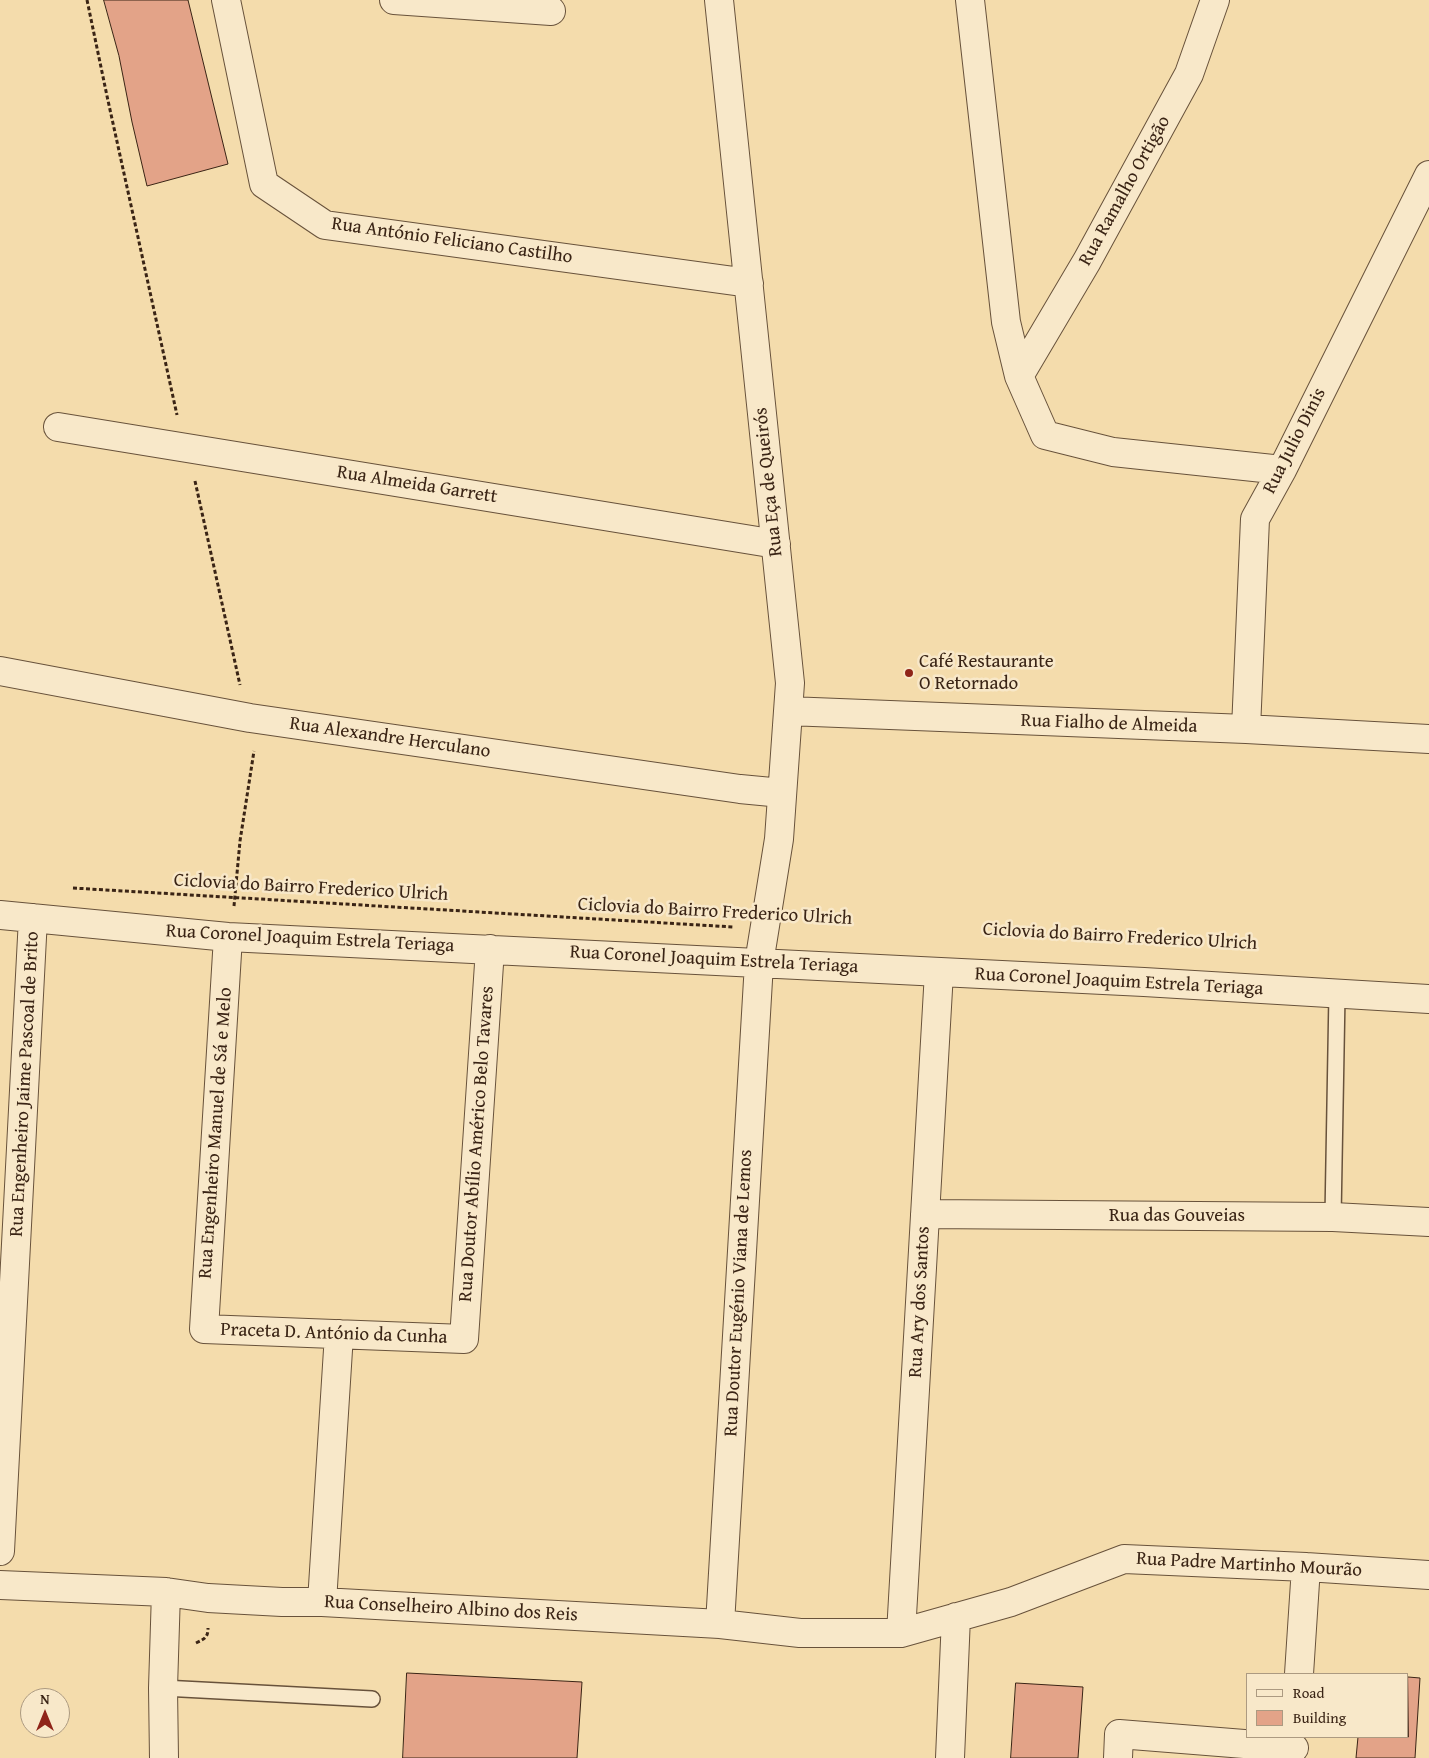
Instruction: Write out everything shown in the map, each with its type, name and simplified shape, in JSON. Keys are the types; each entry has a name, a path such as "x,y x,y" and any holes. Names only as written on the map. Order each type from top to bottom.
{"street":[{"name":"Rua António Feliciano Castilho","path":"226,0 264,184 325,225 749,283"},
{"path":"394,0 551,11"},
{"name":"Rua Eça de Queirós","path":"719,0 790,683 779,839 759,963"},
{"path":"970,0 1006,322 1020,376 1044,435 1113,452 1282,470"},
{"name":"Rua Ramalho Ortigão","path":"1020,376 1087,261 1189,74 1215,0"},
{"name":"Rua Julio Dinis","path":"1246,729 1255,519 1282,470 1429,175"},
{"name":"Rua Almeida Garrett","path":"58,427 776,544"},
{"name":"Rua Alexandre Herculano","path":"0,671 250,718 740,789 782,793"},
{"name":"Rua Fialho de Almeida","path":"788,711 1246,729 1429,739"},
{"name":"Rua Coronel Joaquim Estrela Teriaga","path":"0,915 228,936 1153,982 1429,1000"},
{"name":"Rua Engenheiro Jaime Pascoal de Brito","path":"0,1551 33,918"},
{"name":"Rua Engenheiro Manuel de Sá e Melo","path":"204,1329 228,936"},
{"name":"Rua Doutor Abílio Américo Belo Tavares","path":"464,1339 490,949"},
{"name":"Rua Doutor Eugénio Viana de Lemos","path":"720,1624 759,963"},
{"name":"Rua Ary dos Santos","path":"901,1633 939,972"},
{"name":"Rua das Gouveias","path":"925,1214 1332,1217 1429,1222"},
{"name":"Praceta D. António da Cunha","path":"204,1329 464,1339"},
{"path":"322,1602 339,1334"},
{"name":"Rua Padre Martinho Mourão","path":"901,1633 1011,1602 1124,1558 1429,1575"},
{"path":"1299,1673 1306,1567"},
{"name":"Rua Conselheiro Albino dos Reis","path":"0,1585 166,1592 208,1598 322,1602 720,1624 800,1633 901,1633"},
{"path":"164,1758 163,1688 166,1592"},
{"path":"950,1758 956,1617"},
{"path":"1118,1758 1119,1734 1294,1748"}],"lane":[{"path":"1332,1217 1337,994"},
{"path":"163,1688 372,1699"}],"path":[{"name":"Ciclovia do Bairro Frederico Ulrich","path":"68,888 764,929"}],"building":[{"path":"104,0 188,0 228,164 147,186 119,56"},
{"path":"407,1673 582,1682 577,1758 403,1758"},
{"path":"1409,1677 1420,1678 1415,1758 1356,1758 1358,1738 1409,1738"},
{"path":"1016,1683 1083,1687 1078,1758 1011,1758"}],"place":[{"name":"Café Restaurante O Retornado","path":"909,673"}]}
